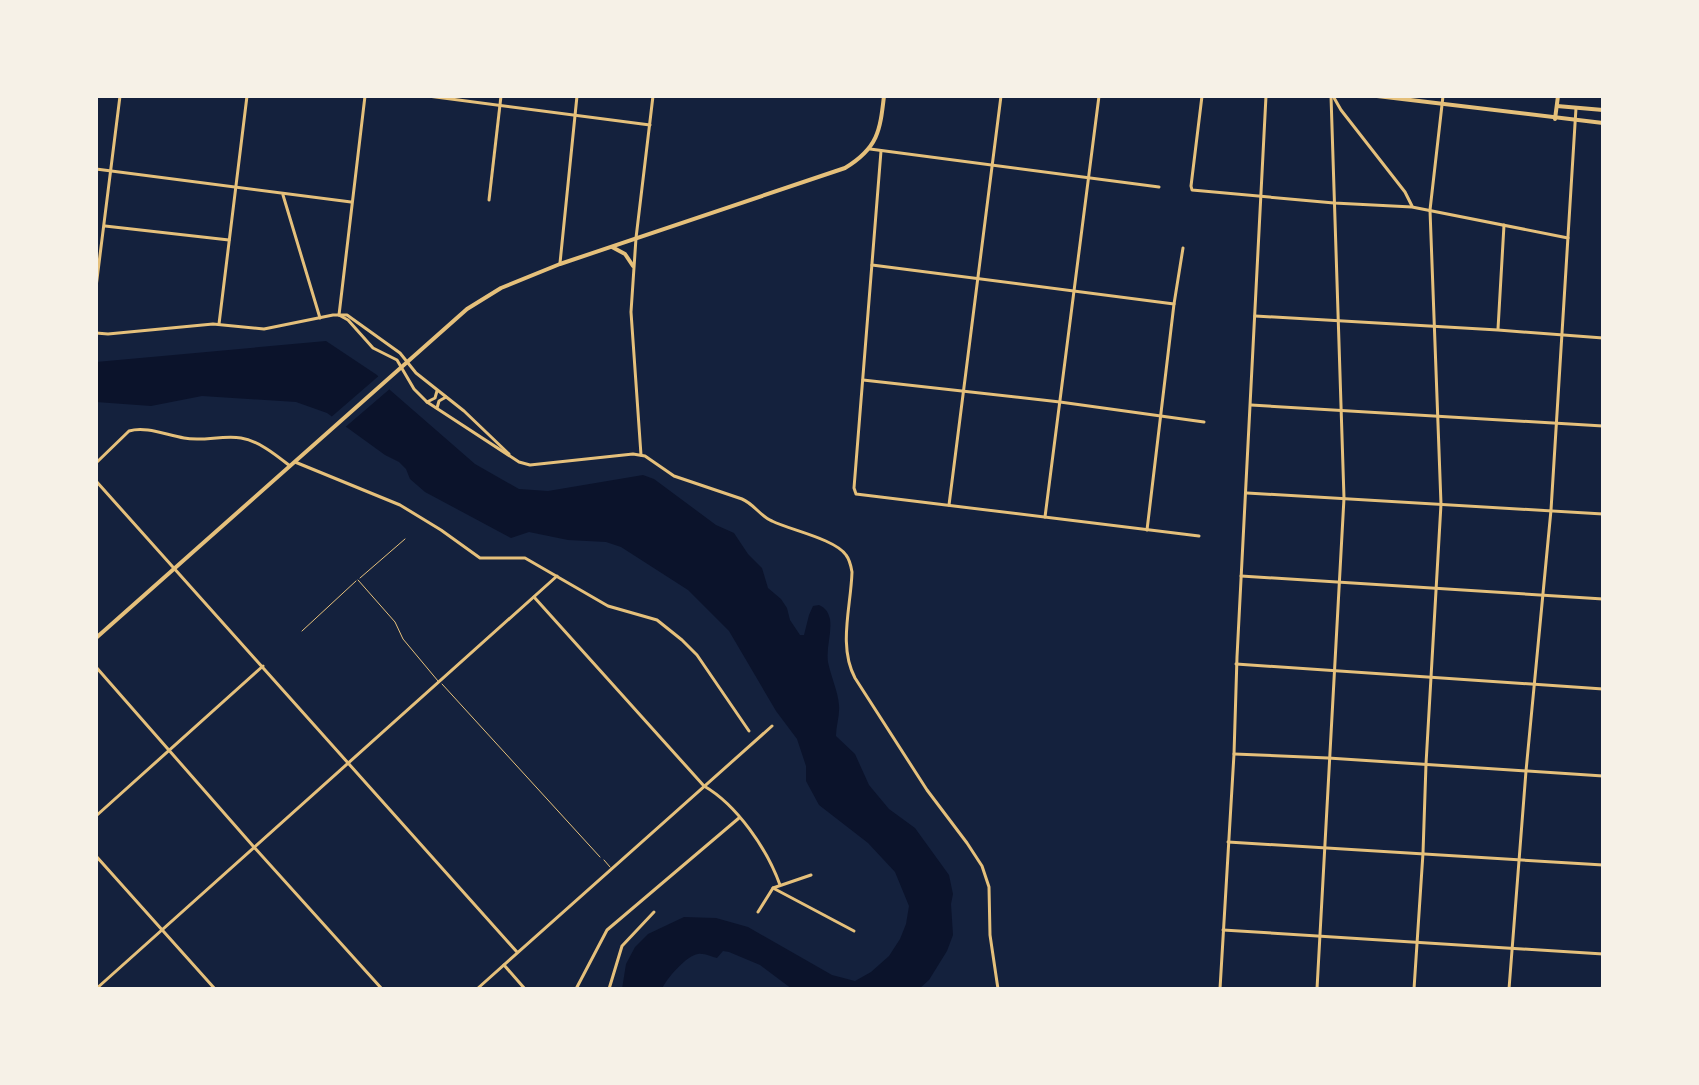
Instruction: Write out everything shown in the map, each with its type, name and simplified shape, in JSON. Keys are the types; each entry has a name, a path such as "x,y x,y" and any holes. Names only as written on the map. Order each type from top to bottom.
{"main road":[{"path":"96,638 479,301 513,282 560,264 851,165 870,149 876,138 884,96"},
{"path":"1377,96 1603,123"},
{"path":"1555,119 1558,96"},
{"path":"1557,106 1603,110"},
{"path":"610,247 625,254 633,266"}],"street":[{"path":"96,287 120,96"},
{"path":"219,324 247,96"},
{"path":"339,315 365,96"},
{"path":"428,96 650,125"},
{"path":"489,200 501,96"},
{"path":"560,264 577,96"},
{"path":"641,455 631,312 633,266 653,96"},
{"path":"949,505 1001,96"},
{"path":"1045,517 1099,96"},
{"path":"1202,96 1192,190 1412,207 1568,238"},
{"path":"1220,989 1266,96"},
{"path":"1317,989 1344,498 1332,96"},
{"path":"1332,96 1405,192 1412,207"},
{"path":"1414,989 1441,504 1430,210 1443,96"},
{"path":"1509,989 1551,510 1576,108"},
{"path":"870,149 1159,187"},
{"path":"881,151 854,488 859,495 1199,536"},
{"path":"96,169 351,202"},
{"path":"283,193 320,318"},
{"path":"104,225 229,240"},
{"path":"1498,330 1504,225"},
{"path":"1147,530 1183,248"},
{"path":"871,265 1174,304"},
{"path":"339,315 348,320 371,346 395,358 414,389 427,402 515,460 530,465 641,455 674,476 742,499 766,518 831,544 846,555 852,572 846,649 849,665 927,790 982,866 989,887 990,935 998,989"},
{"path":"96,333 219,324 264,329 339,315 351,316 400,353 416,373 464,411 515,460"},
{"path":"1255,316 1603,338"},
{"path":"371,346 373,338 378,338"},
{"path":"863,380 1204,422"},
{"path":"427,402 435,398 437,390"},
{"path":"437,409 439,401 446,397"},
{"path":"1251,405 1603,426"},
{"path":"96,463 129,431 135,429 187,439 244,439 266,448 293,464 400,505 480,558 525,558 608,606 657,620 697,655 749,731"},
{"path":"96,481 517,952"},
{"path":"1247,493 1603,514"},
{"path":"96,989 557,576"},
{"path":"1241,576 1603,599"},
{"path":"534,597 704,786 716,793 753,834 776,872 780,885"},
{"path":"1236,664 1603,689"},
{"path":"96,816 263,666"},
{"path":"96,667 382,989"},
{"path":"477,989 772,726"},
{"path":"1234,754 1603,776"},
{"path":"576,989 607,930 739,818"},
{"path":"1228,842 1603,865"},
{"path":"96,856 215,989"},
{"path":"758,912 773,888 811,875"},
{"path":"773,888 854,931"},
{"path":"609,989 622,946 654,912"},
{"path":"1223,930 1603,954"},
{"path":"504,965 525,989"},
{"path":"1602,989 1603,983"}],"lane":[{"path":"302,631 405,539"},
{"path":"358,580 395,622 403,639 439,681 600,857"},
{"path":"604,860 611,868"}],"water":[{"path":"326,341 377,375 475,464 519,489 548,491 643,475 654,479 716,525 734,533 762,568 768,588 781,599 800,635 804,635 813,606 819,605 825,609 830,625 828,662 839,705 836,736 855,754 869,785 889,809 915,828 949,875 953,894 953,935 929,980 919,989 792,989 760,965 723,951 717,958 700,954 688,958 662,989 622,989 626,964 635,947 648,934 684,917 716,918 748,927 832,975 855,981 889,956 906,924 909,906 895,872 868,843 819,805 806,781 806,766 797,739 776,711 729,631 688,590 621,547 606,542 568,540 529,532 511,538 425,492 410,479 399,462 327,413 296,402 202,396 151,406 96,402 96,362"}],"pier":[{"path":"381,374 392,387 343,429 329,419"}]}
